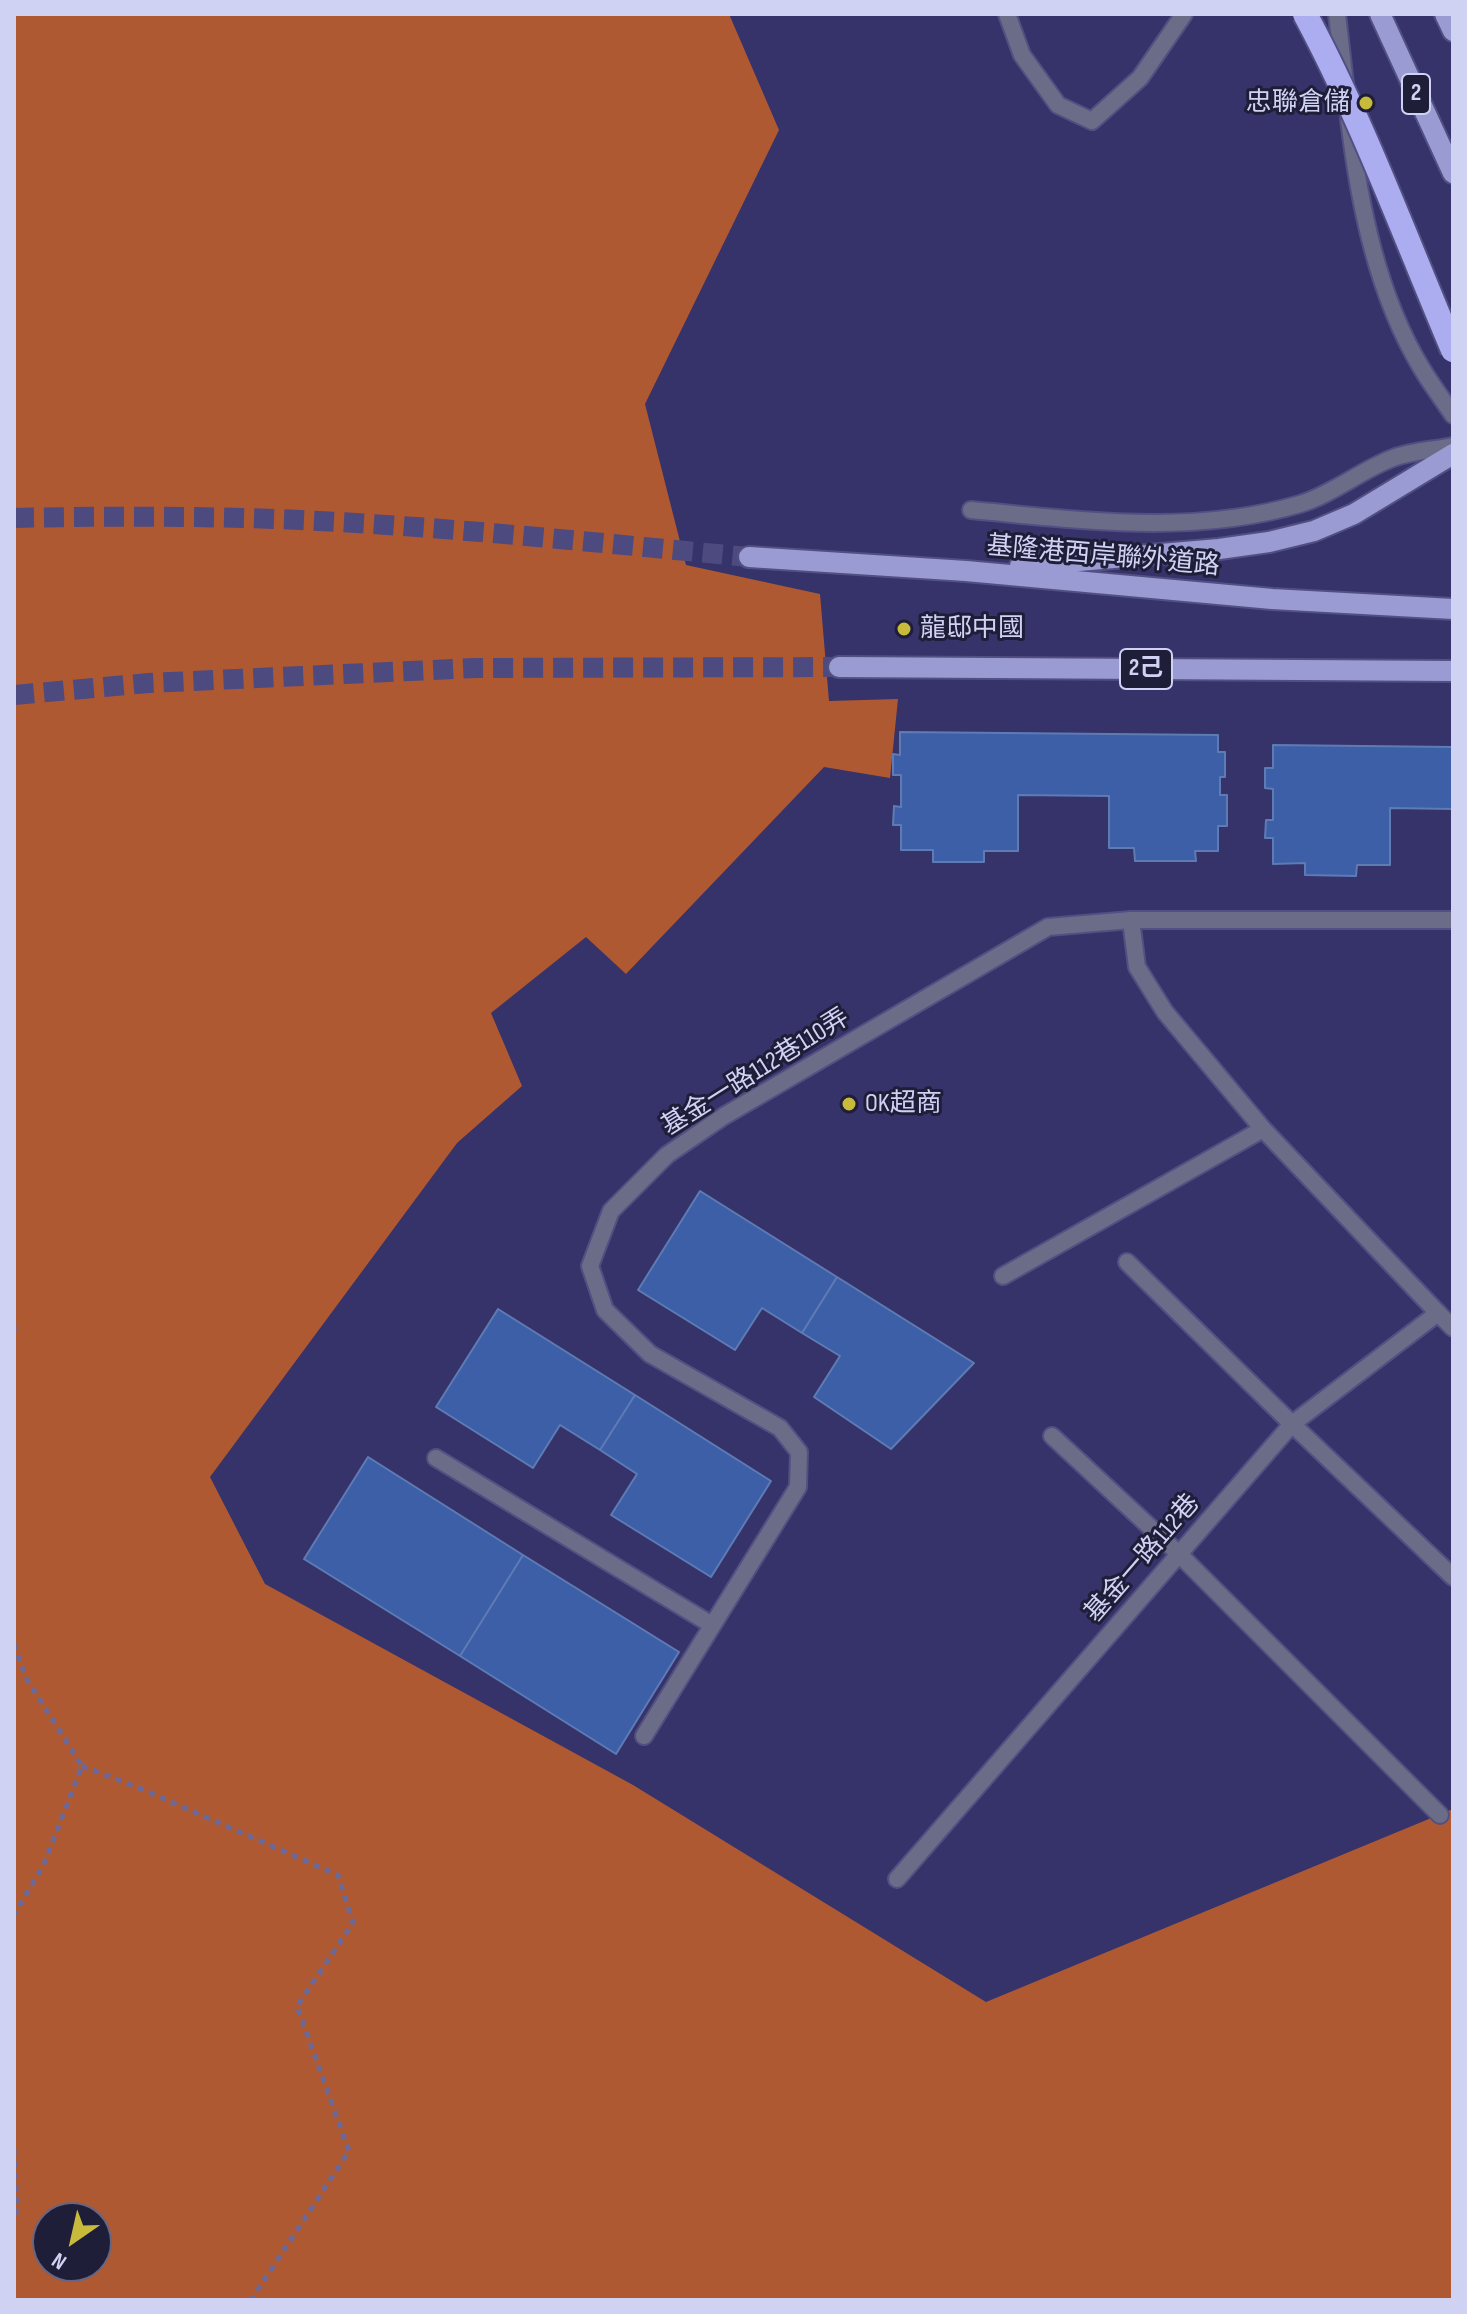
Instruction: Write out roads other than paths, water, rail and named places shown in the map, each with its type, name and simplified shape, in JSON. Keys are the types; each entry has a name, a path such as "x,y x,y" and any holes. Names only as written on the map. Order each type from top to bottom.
{"highway":[{"path":"1305,14 1333,67 1395,206 1453,350"}],"main road":[{"name":"2","path":"1380,14 1453,173"},
{"path":"1445,14 1453,31"},
{"path":"966,571 1269,542 1314,531 1354,514 1453,454"},
{"name":"基隆港西岸聯外道路","path":"749,557 966,571 1272,599 1453,609"},
{"name":"2己","path":"839,667 1453,671"}],"street":[{"path":"1007,14 1022,55 1058,105 1092,121 1140,78 1184,14"},
{"path":"1337,14 1353,149 1371,241 1393,308 1421,367 1453,415"},
{"path":"971,510 1117,524 1216,521 1302,504 1394,457 1453,446"},
{"path":"1131,920 1137,967 1165,1012 1263,1129 1453,1328"},
{"name":"基金一路112巷110弄","path":"644,1736 798,1487 799,1452 780,1428 650,1354 605,1310 590,1266 611,1211 667,1155 724,1116 1048,927 1131,920 1453,920"},
{"path":"1003,1276 1263,1129"},
{"path":"1127,1262 1453,1577"},
{"name":"基金一路112巷","path":"897,1879 1292,1424 1438,1313"},
{"path":"1052,1436 1179,1554 1440,1815"},
{"path":"436,1458 712,1625"}],"tunnel":[{"path":"14,518 300,520 469,531 749,557"},
{"path":"14,695 149,683 476,668 839,667"}],"place":[{"name":"忠聯倉儲","path":"1366,103"},
{"name":"龍邸中國","path":"904,629"},
{"name":"OK超商","path":"849,1104"}]}
